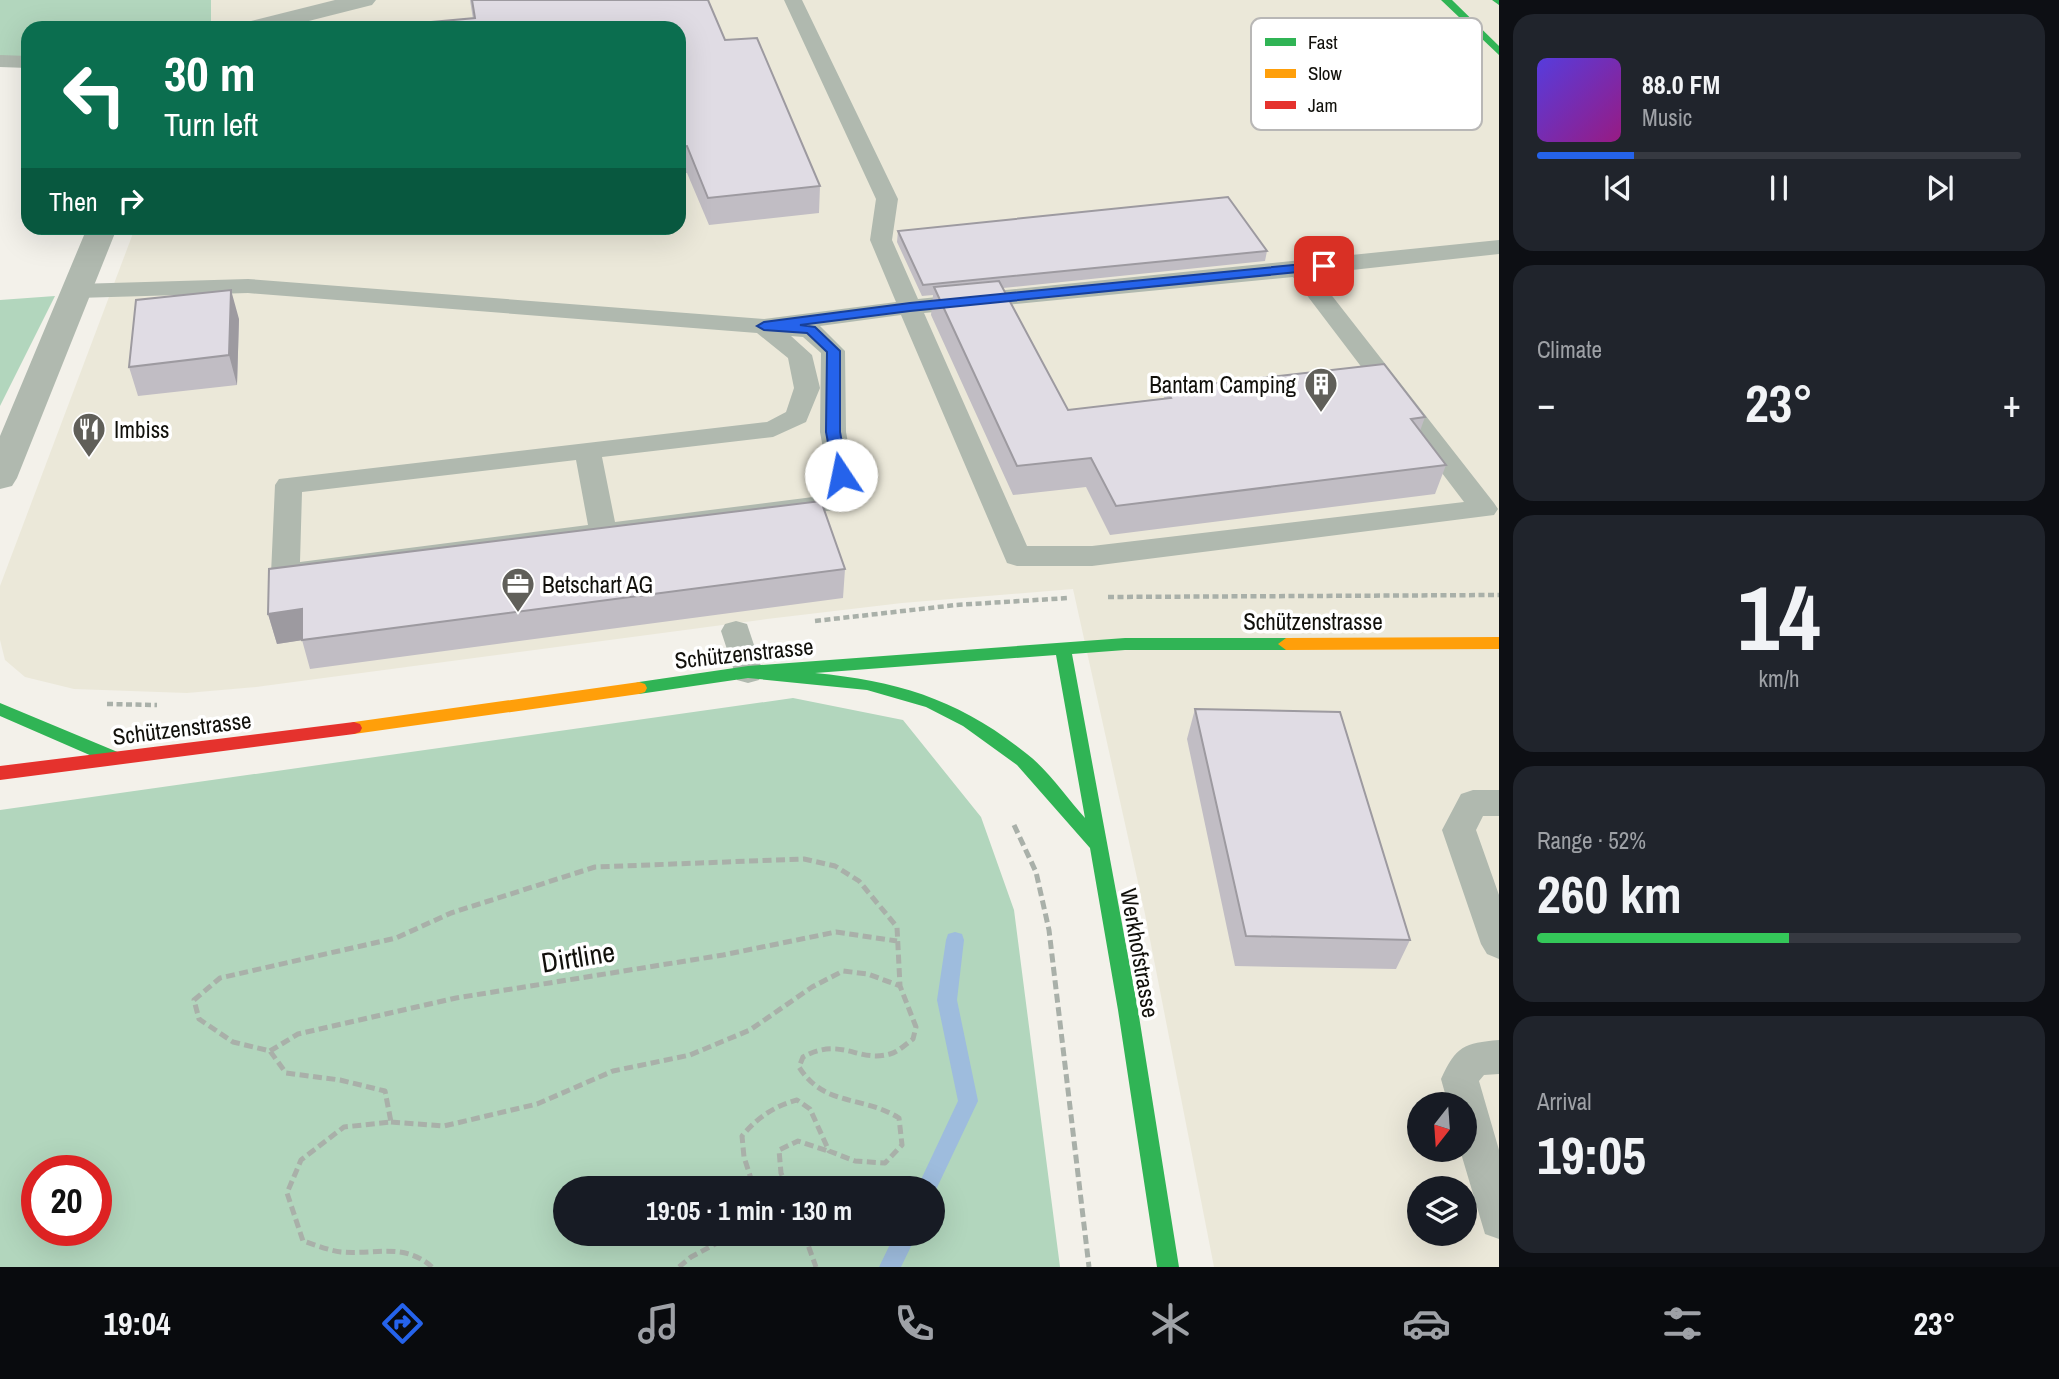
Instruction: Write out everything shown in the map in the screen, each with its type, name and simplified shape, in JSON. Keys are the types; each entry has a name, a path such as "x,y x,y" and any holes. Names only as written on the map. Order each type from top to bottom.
{"main road":[{"path":"1446,0 1464,18"},
{"path":"1482,35 1499,52"},
{"name":"Schützenstrasse","path":"0,773 413,721 748,672 1125,644 1499,643"},
{"name":"Werkhofstrasse","path":"1063,648 1128,1010 1168,1267"},
{"path":"748,672 867,684 932,703 969,722 1023,760 1098,845"},
{"path":"0,709 116,759"}],"street":[{"path":"248,21 364,0"},
{"path":"0,478 99,235"}],"lane":[{"path":"793,0 887,199 881,240 1017,556 1092,556 1484,509 1299,269"},
{"path":"0,61 21,62"},
{"path":"764,326 910,307 1499,247"},
{"path":"77,290 248,286 764,326 810,330 833,351 833,432 841,475 832,503 285,575 289,485 773,429 797,416 807,388 800,355 764,326"},
{"path":"588,451 603,533"},
{"path":"736,631 748,672"},
{"path":"1499,803 1473,803 1459,830 1499,944"},
{"path":"1499,1057 1473,1059 1460,1079 1499,1220"}],"path":[{"path":"1008,814 1036,872 1049,930 1089,1267"},
{"path":"391,1122 385,1091 340,1080 286,1073 270,1051 233,1042 199,1019 194,1000 220,978 396,938 451,913 595,867 804,859 835,866 859,881 897,927 900,986 916,1027 913,1039 891,1054 874,1055 830,1048 816,1050 803,1057 799,1067 806,1082 825,1096 887,1108 899,1118 902,1145 885,1163 855,1161 798,1141 779,1150 782,1176"},
{"name":"Dirtline","path":"270,1051 298,1034 456,998 723,955 836,932 897,941"},
{"path":"432,1267 422,1256 393,1249 344,1252 303,1241 287,1194 301,1160 344,1127 391,1122 444,1126 537,1104 613,1071 690,1055 750,1030 812,986 843,971 869,974 900,986"},
{"path":"750,1176 744,1157 742,1136 755,1119 781,1103 797,1100 810,1109 829,1151"},
{"path":"679,1267 685,1259 717,1246"},
{"path":"808,1246 816,1267"}],"shaded area":[{"path":"211,0 1499,0 1499,1267 1214,1267 1145,914 1073,589 902,603 256,687 187,693 74,689 25,677 5,660 0,640 0,586 132,235 686,235 686,21 210,21"}],"green space":[{"path":"0,0 211,0 211,21 21,21 21,64 0,65"},
{"path":"55,296 0,406 0,300"},
{"path":"793,698 903,720 981,817 1014,910 1060,1267 0,1267 0,810"}],"building":[{"path":"472,0 708,0 725,40 757,38 820,186 708,198 686,146 686,21 442,21 475,18"},
{"path":"1228,197 1267,251 923,285 898,231"},
{"name":"Bantam Camping","path":"999,281 1068,410 1171,398 1166,389 1384,364 1425,417 1411,419 1446,465 1116,506 1091,458 1017,466 934,287"},
{"path":"231,290 229,355 129,367 136,300"},
{"path":"821,501 845,569 302,640 302,609 268,614 269,569"},
{"path":"1195,709 1340,712 1410,940 1246,936"}],"waterway":[{"path":"933,1176 968,1101 947,1000 955,940"},
{"path":"890,1267 900,1246"}],"traffic: fast":[{"path":"1446,0 1464,18"},
{"path":"1482,35 1499,52"},
{"path":"639,688 748,672 1125,644 1286,644"},
{"path":"1063,648 1128,1010 1168,1267"},
{"path":"748,672 867,684 932,703 969,722 1023,760 1098,845"},
{"path":"0,709 114,758"}],"traffic: slow":[{"path":"1286,644 1499,643"},
{"path":"354,728 639,688"}],"traffic: jam":[{"path":"0,773 354,728"}],"place":[{"name":"Bantam Camping","path":"1321,414"},
{"name":"Imbiss","path":"89,459"},
{"name":"Betschart AG","path":"518,614"}],"route":[{"path":"841,475 833,432 833,351 810,330 764,326 910,307 1324,266"}]}
